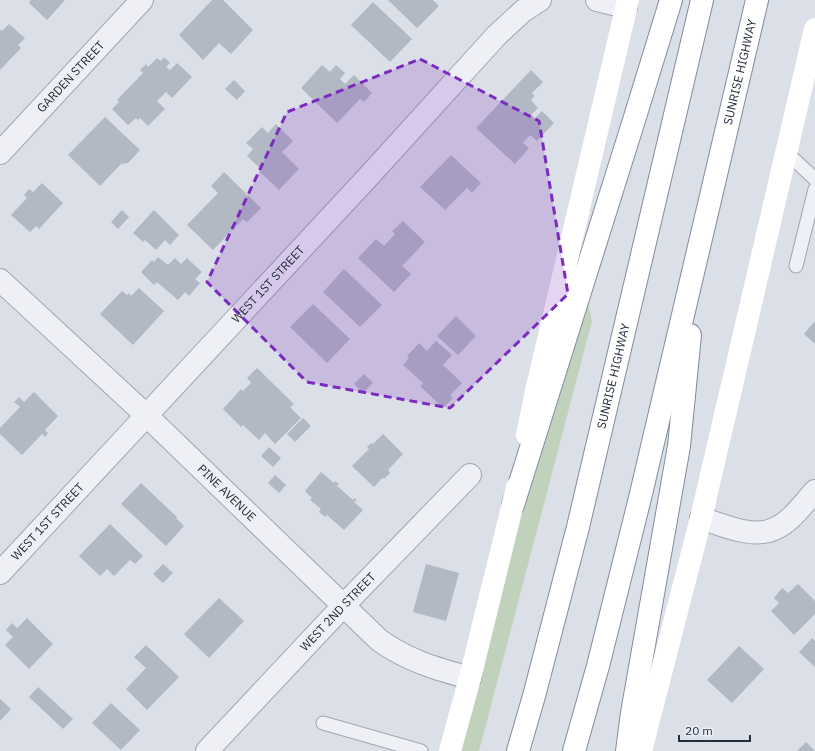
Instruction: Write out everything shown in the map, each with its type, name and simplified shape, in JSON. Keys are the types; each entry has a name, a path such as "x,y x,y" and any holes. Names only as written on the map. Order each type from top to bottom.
{"main road":[{"path":"513,505 633,124 670,0"},
{"name":"SUNRISE HIGHWAY","path":"518,751 534,696 578,527 702,0"},
{"name":"SUNRISE HIGHWAY","path":"574,751 619,583 757,0"},
{"path":"450,751 470,678 513,505 536,391 627,4"},
{"path":"640,751 701,518 815,29"},
{"path":"627,751 632,713 679,446 699,250"}],"street":[{"name":"GARDEN STREET","path":"0,153 142,0"},
{"name":"WEST 1ST STREET","path":"0,573 374,172 497,35 522,11 540,0"},
{"path":"597,0 627,4"},
{"name":"PINE AVENUE","path":"0,280 147,416 379,640 392,650 407,658 470,678"},
{"name":"WEST 2ND STREET","path":"207,751 344,605 470,475"},
{"path":"701,518 735,529 762,532 774,529 792,516 815,491"}],"lane":[{"path":"787,153 815,179"},
{"path":"796,266 815,189"},
{"path":"323,723 421,751"}],"highlighted area":[{"path":"420,59 539,121 568,294 450,408 307,382 207,282 287,112"}],"green space":[{"path":"587,300 592,321 479,751 458,751 548,414"}],"building":[{"path":"31,0 65,0 47,20 29,3"},
{"path":"212,0 223,0 253,30 231,54 219,43 203,60 179,35"},
{"path":"388,0 433,0 439,6 417,28"},
{"path":"373,2 412,39 390,62 351,25"},
{"path":"9,24 25,38 18,45 21,48 0,70 0,29 2,31"},
{"path":"164,57 170,63 166,67 170,70 177,63 192,77 172,98 166,92 157,101 165,109 148,126 140,118 138,120 136,118 128,125 112,109 119,102 117,100 143,73 140,70 146,64 148,67 157,58 161,61"},
{"path":"322,65 330,72 336,65 345,73 340,79 345,84 354,75 372,93 364,102 360,99 337,123 301,88"},
{"path":"531,70 543,82 532,93 535,96 531,100 538,108 531,115 535,118 542,111 554,123 537,141 530,135 523,143 529,148 515,164 476,128"},
{"path":"234,80 245,91 237,100 225,89"},
{"path":"105,117 140,150 128,163 121,164 100,186 68,155"},
{"path":"276,124 293,141 282,152 299,169 279,190 260,172 262,170 247,156 253,149 246,143 262,127 268,133"},
{"path":"451,155 481,183 472,193 467,188 445,210 420,187"},
{"path":"224,172 261,208 247,222 243,219 213,250 187,225 218,193 211,186"},
{"path":"42,183 63,203 39,229 36,226 30,232 11,215 27,198 24,195 29,189 33,192"},
{"path":"122,210 129,217 118,229 111,222"},
{"path":"154,210 179,235 170,245 165,240 156,250 145,240 143,242 133,233"},
{"path":"403,221 425,242 402,266 411,274 394,292 358,258 376,239 384,246 395,234 392,231"},
{"path":"158,257 168,265 175,258 181,264 187,258 202,272 195,279 200,283 189,296 185,292 178,300 157,282 154,285 141,272 152,260 154,262"},
{"path":"344,269 382,305 360,327 323,292"},
{"path":"139,288 164,311 133,345 100,314 122,291 127,295 129,293 131,296"},
{"path":"313,304 350,339 327,363 290,327"},
{"path":"456,316 476,336 458,355 437,336"},
{"path":"815,321 815,344 804,334"},
{"path":"436,341 452,355 443,365 462,383 450,395 453,398 443,408 420,386 423,383 403,365 409,358 407,356 419,343 427,351"},
{"path":"257,368 294,404 290,407 301,418 275,444 265,433 259,440 243,425 241,427 223,409 241,389 243,391 251,383 247,378"},
{"path":"364,374 373,383 363,393 354,384"},
{"path":"34,392 58,416 45,430 48,433 45,437 42,434 22,455 0,434 0,428 20,407 14,402 19,397 24,402"},
{"path":"303,418 311,426 295,442 287,434"},
{"path":"383,434 403,454 388,470 390,473 384,479 382,478 374,487 352,466 369,449 367,447 371,443 373,444"},
{"path":"269,447 281,458 273,467 261,456"},
{"path":"321,472 334,483 335,481 339,484 337,486 353,500 354,498 357,500 354,502 363,510 344,530 327,515 325,517 319,512 321,509 310,500 312,498 305,491"},
{"path":"275,475 286,485 279,493 268,483"},
{"path":"141,483 177,517 176,518 184,526 166,546 121,504"},
{"path":"110,524 143,556 135,564 130,560 114,576 107,569 100,576 79,556"},
{"path":"163,564 173,573 163,583 153,574"},
{"path":"426,564 459,573 446,621 413,612"},
{"path":"798,584 815,601 815,614 794,635 771,611 779,603 774,598 782,588 788,593"},
{"path":"219,598 244,621 209,658 184,634"},
{"path":"27,618 53,644 29,669 5,645 13,637 6,630 12,623 17,628"},
{"path":"812,638 815,641 815,667 799,652"},
{"path":"146,645 179,677 147,710 126,689 146,668 134,657"},
{"path":"739,646 764,669 732,703 707,680"},
{"path":"38,687 73,719 63,729 29,697"},
{"path":"0,699 11,709 0,721"},
{"path":"111,703 140,730 121,750 92,723"},
{"path":"806,742 815,751 797,751"}]}
